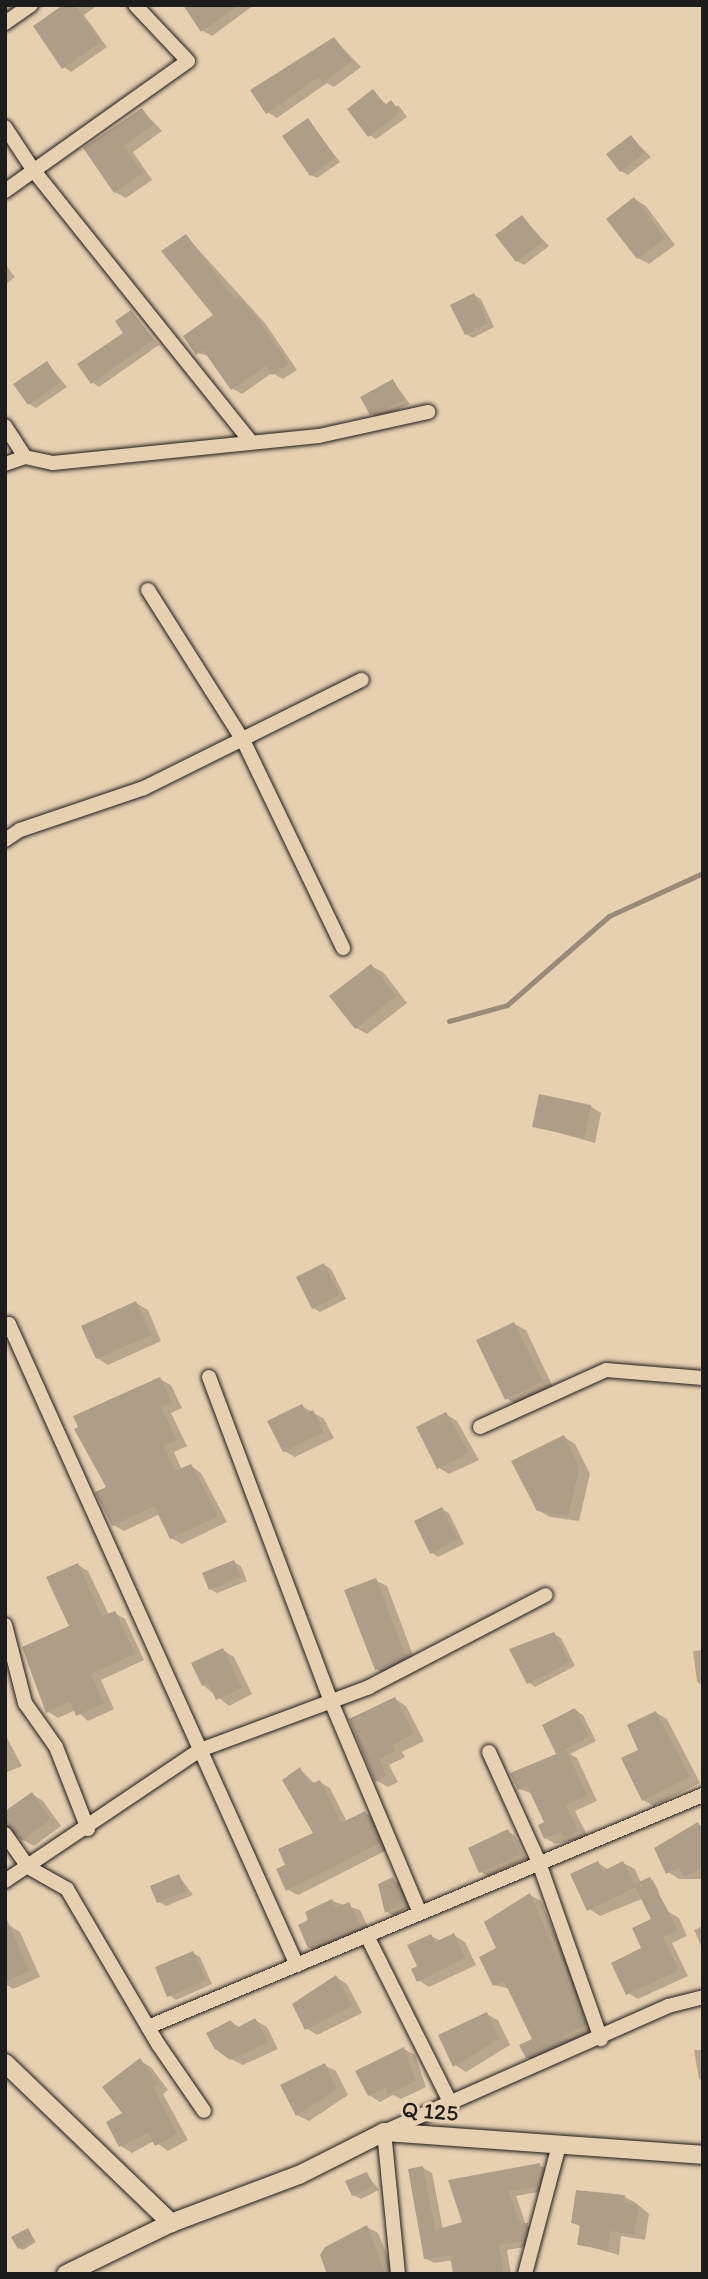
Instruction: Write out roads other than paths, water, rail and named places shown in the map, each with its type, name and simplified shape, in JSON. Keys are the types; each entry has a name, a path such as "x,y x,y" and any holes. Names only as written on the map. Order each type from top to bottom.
{"street":[{"path":"5,23 31,5"},
{"path":"5,191 188,61 135,5"},
{"path":"5,127 34,171 251,442"},
{"path":"5,464 25,457 53,463 319,436 428,412"},
{"path":"5,426 25,457"},
{"path":"148,590 243,740 343,948"},
{"path":"5,840 20,830 144,789 362,680"},
{"path":"5,1326 9,1324 297,1965"},
{"path":"480,1427 606,1370 703,1378"},
{"path":"209,1377 330,1699 420,1913"},
{"path":"5,1881 88,1829 200,1750 330,1699 369,1687 546,1595"},
{"path":"5,1625 25,1703 56,1747 88,1829"},
{"path":"489,1752 538,1860 601,2039"},
{"path":"148,2027 368,1936 538,1860 703,1795"},
{"path":"5,1835 28,1867 68,1889 148,2027 204,2111"},
{"path":"368,1936 451,2104"},
{"path":"398,2274 384,2132 601,2039 668,2006 703,1997"},
{"path":"5,2063 171,2223"},
{"name":"Q 125","path":"72,2273 171,2223 299,2175 384,2132 703,2155"},
{"path":"525,2274 559,2145"}],"waterway":[{"path":"449,1021 507,1005 609,916 703,873"}]}
